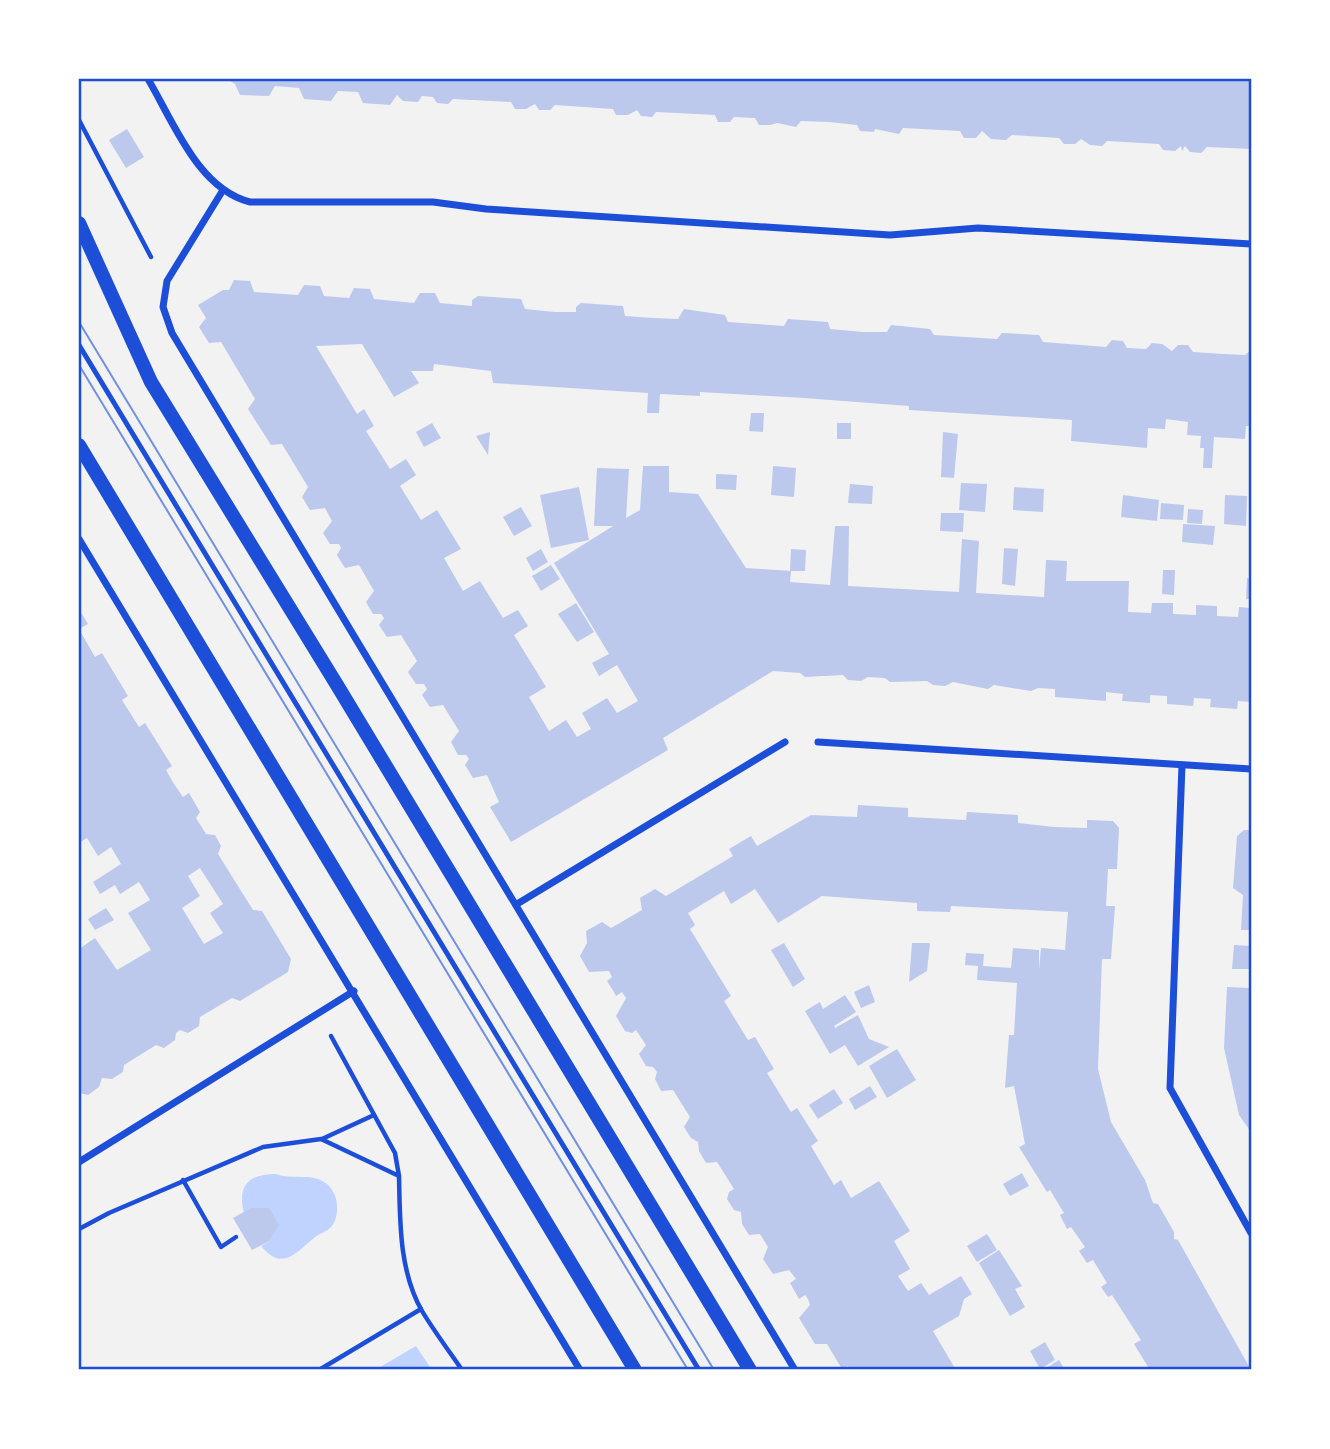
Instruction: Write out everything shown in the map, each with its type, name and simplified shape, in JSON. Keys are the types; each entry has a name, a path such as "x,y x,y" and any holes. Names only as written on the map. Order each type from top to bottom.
{"main road":[{"path":"79,223 150,382 750,1370"},
{"path":"79,445 635,1370"}],"street":[{"path":"148,79 198,161 223,190 237,198 256,202 433,202 486,209 890,234 978,228 1251,244"},
{"path":"223,190 178,261 165,290 164,315 172,333 795,1370"},
{"path":"79,539 354,991 580,1370"},
{"path":"517,904 785,742"},
{"path":"818,742 1251,769"},
{"path":"1182,765 1170,1088 1251,1233"},
{"path":"79,1162 354,991"}],"lane":[{"path":"79,345 699,1370"}],"path":[{"path":"79,120 123,208 158,269 165,290"},
{"path":"318,1012 395,1153 405,1259 421,1309 462,1370"},
{"path":"79,1229 183,1180 263,1147 321,1139 374,1115"},
{"path":"321,1139 399,1176"},
{"path":"183,1180 221,1247 236,1237"},
{"path":"319,1370 421,1309"}],"water":[{"path":"276,1174 319,1179 329,1186 337,1202 337,1215 332,1226 295,1254 282,1259 269,1254 261,1246 269,1241 278,1225 244,1213 242,1204 247,1183 258,1176"},
{"path":"416,1346 432,1370 375,1370"}],"building":[{"path":"227,79 1251,79 1251,149 1207,147 1201,153 1190,152 1185,146 1182,151 1181,146 1175,151 1163,150 1159,144 1107,141 1102,146 1090,145 1081,139 1075,144 1064,144 1059,138 1012,135 1006,140 991,139 982,131 976,138 964,138 960,131 903,128 899,134 875,129 874,132 860,131 857,125 829,122 801,121 796,127 777,123 759,125 755,118 734,117 730,122 718,122 715,115 656,112 652,117 641,116 637,110 628,115 616,115 613,109 555,105 550,110 539,110 535,104 526,109 515,109 511,102 453,99 448,104 437,103 433,97 422,96 418,102 403,101 397,95 390,105 363,103 358,92 338,91 331,101 304,99 299,88 275,86 269,96 240,95 235,84"},
{"path":"127,129 144,157 126,168 109,140"},
{"path":"234,280 250,281 254,292 298,295 304,285 320,286 324,296 349,298 354,288 370,289 374,299 414,303 420,293 435,293 440,303 472,306 472,300 478,296 521,299 525,309 555,312 576,312 576,307 581,303 623,306 625,316 653,318 678,319 684,309 725,315 728,322 784,326 788,319 828,322 830,329 863,332 887,332 891,325 930,329 934,335 997,339 1002,333 1039,335 1043,342 1106,347 1112,340 1123,341 1127,348 1146,349 1152,343 1162,344 1172,351 1178,345 1188,345 1193,352 1245,355 1251,350 1251,426 1246,426 1245,439 1214,437 1212,468 1203,468 1204,448 1200,448 1201,436 1187,435 1188,422 1166,419 1165,429 1148,428 1147,448 1071,441 1072,420 909,410 909,406 804,398 700,392 700,396 660,394 659,413 647,413 648,393 493,383 491,371 434,364 433,371 411,371 419,383 394,397 362,344 316,346 357,414 364,409 374,426 366,431 390,469 406,459 416,475 400,486 421,520 437,510 461,549 444,558 463,591 480,581 503,618 518,610 528,626 514,635 546,687 529,697 549,731 566,720 577,737 591,729 582,713 607,698 617,713 638,701 617,665 599,676 592,663 609,654 554,563 613,526 594,526 597,468 629,469 626,518 640,510 643,466 669,466 669,492 698,494 746,568 791,571 790,582 830,585 835,526 849,526 848,586 959,592 962,539 979,541 976,593 1044,597 1046,560 1067,561 1066,581 1129,581 1128,612 1151,613 1152,603 1173,603 1173,614 1196,615 1196,605 1217,606 1217,616 1238,617 1239,607 1251,608 1251,702 1238,701 1237,709 1210,707 1211,699 1194,698 1193,706 1167,704 1167,696 1150,695 1150,703 1122,701 1123,694 1106,692 1106,701 1055,697 1055,689 1038,688 1031,691 994,685 988,689 953,682 945,686 933,685 927,681 890,682 885,678 868,677 861,681 848,680 843,675 805,677 800,673 773,671 663,738 668,750 511,842 490,807 499,802 487,775 473,778 465,765 469,759 466,755 458,755 451,742 459,731 443,705 430,707 422,695 427,689 424,684 416,684 408,672 417,661 401,635 387,637 379,625 384,618 381,614 373,614 366,602 374,591 359,565 345,568 337,555 341,548 339,544 330,544 323,533 332,521 325,508 310,510 302,497 308,487 282,444 271,445 248,409 255,399 221,342 209,343 199,327 206,318 198,305 223,290 229,290"},
{"path":"751,413 764,413 763,432 749,431"},
{"path":"432,423 441,438 424,447 416,432"},
{"path":"837,423 851,423 851,439 837,439"},
{"path":"490,432 488,455 476,436"},
{"path":"943,432 958,434 954,478 941,477"},
{"path":"773,466 796,468 794,497 771,495"},
{"path":"716,474 737,475 736,490 716,489"},
{"path":"961,483 987,484 985,512 959,510"},
{"path":"850,484 873,486 872,504 848,503"},
{"path":"579,487 589,540 551,548 540,495"},
{"path":"1014,487 1044,489 1043,512 1013,510"},
{"path":"1123,495 1159,500 1157,521 1121,517"},
{"path":"1225,495 1247,496 1246,526 1224,524"},
{"path":"1161,503 1184,505 1183,520 1160,519"},
{"path":"521,507 532,526 514,536 503,517"},
{"path":"1188,509 1203,510 1202,524 1187,523"},
{"path":"941,513 964,513 963,532 940,531"},
{"path":"1183,524 1215,526 1213,545 1182,542"},
{"path":"1004,548 1018,549 1015,586 1002,584"},
{"path":"541,549 548,562 533,571 526,558"},
{"path":"791,549 806,550 805,571 790,571"},
{"path":"551,565 560,579 541,591 532,576"},
{"path":"1163,570 1175,570 1174,595 1162,594"},
{"path":"1247,578 1251,579 1251,599 1246,599"},
{"path":"576,603 594,632 577,642 558,614"},
{"path":"79,609 88,624 79,629"},
{"path":"79,629 95,657 102,653 128,696 122,700 139,727 145,723 172,766 166,770 174,784 183,797 189,793 200,812 196,818 206,834 215,835 221,846 218,854 253,910 262,911 291,959 288,972 240,1001 232,998 200,1017 199,1026 188,1033 180,1030 176,1033 175,1040 164,1048 156,1045 124,1065 123,1072 112,1079 102,1078 99,1087 88,1095 79,1093 79,949 95,938 117,970 151,950 128,913 150,900 139,882 120,894 115,885 100,894 93,882 121,864 111,847 98,856 87,838 79,843","holes":["200,868 223,904 210,913 223,933 204,944 182,908 200,896 188,876"]},
{"path":"858,805 908,808 908,817 966,820 967,812 1018,815 1018,823 1054,827 1087,828 1087,820 1113,821 1119,828 1117,869 1108,869 1106,906 1115,906 1111,959 1102,959 1098,1069 1111,1122 1145,1180 1153,1203 1158,1204 1174,1232 1174,1239 1178,1240 1251,1370 1157,1370 1154,1367 1150,1370 1134,1344 1141,1340 1112,1295 1108,1297 1101,1287 1107,1283 1093,1260 1087,1263 1079,1251 1085,1247 1071,1227 1067,1229 1060,1215 1064,1213 1050,1190 1047,1192 1019,1147 1025,1144 1014,1086 1005,1088 1009,1035 1014,1035 1017,983 977,980 978,966 965,965 966,953 984,954 983,966 1011,968 1013,948 1039,950 1039,969 1041,948 1065,950 1068,912 951,906 950,912 917,911 917,903 822,896 778,923 755,889 731,904 724,891 688,913 695,925 690,929 731,996 724,1001 748,1040 755,1037 774,1069 767,1073 791,1112 797,1108 818,1141 811,1146 834,1185 841,1180 851,1198 879,1181 910,1231 894,1241 910,1269 898,1276 908,1291 921,1283 929,1295 961,1276 972,1294 964,1299 959,1316 933,1331 956,1370 850,1370 848,1366 842,1369 827,1344 815,1344 799,1318 810,1305 805,1295 799,1299 790,1283 796,1279 789,1270 773,1274 763,1259 768,1247 760,1234 749,1235 742,1224 741,1212 734,1210 727,1199 729,1192 734,1189 717,1162 706,1163 699,1151 698,1142 691,1138 684,1127 690,1117 673,1090 661,1091 655,1079 657,1072 653,1067 646,1066 639,1054 646,1045 636,1030 632,1033 625,1031 616,1016 626,998 622,992 616,996 607,981 612,977 609,971 589,972 580,956 587,943 586,931 602,922 611,928 642,910 640,898 655,889 666,896 733,856 729,849 751,836 757,846 811,815 857,817"},
{"path":"1244,830 1251,830 1251,930 1241,930 1243,895 1233,888 1237,836"},
{"path":"106,908 114,920 95,930 88,919"},
{"path":"784,943 805,979 793,987 771,950"},
{"path":"912,943 930,943 927,971 909,982"},
{"path":"1234,945 1251,946 1251,969 1232,969"},
{"path":"869,985 875,1002 861,1008 854,992"},
{"path":"1227,987 1251,988 1251,1132 1239,1115 1224,1048"},
{"path":"845,995 856,1012 834,1026 835,1028 858,1015 869,1039 889,1047 858,1066 845,1045 830,1054 805,1011 820,1002 823,1009"},
{"path":"897,1049 916,1080 887,1098 869,1066"},
{"path":"870,1086 877,1097 855,1110 849,1099"},
{"path":"834,1089 843,1103 818,1119 809,1105"},
{"path":"1022,1173 1029,1186 1010,1196 1003,1184"},
{"path":"251,1208 269,1208 279,1225 269,1241 252,1250 233,1218"},
{"path":"987,1234 997,1250 977,1262 967,1246"},
{"path":"999,1250 1022,1286 1015,1289 1025,1307 1010,1316 979,1263"},
{"path":"1045,1342 1055,1360 1040,1369 1030,1351"},
{"path":"1059,1360 1065,1370 1043,1370"}],"tram line":[{"path":"79,322 714,1370"},
{"path":"79,365 688,1370"}]}
